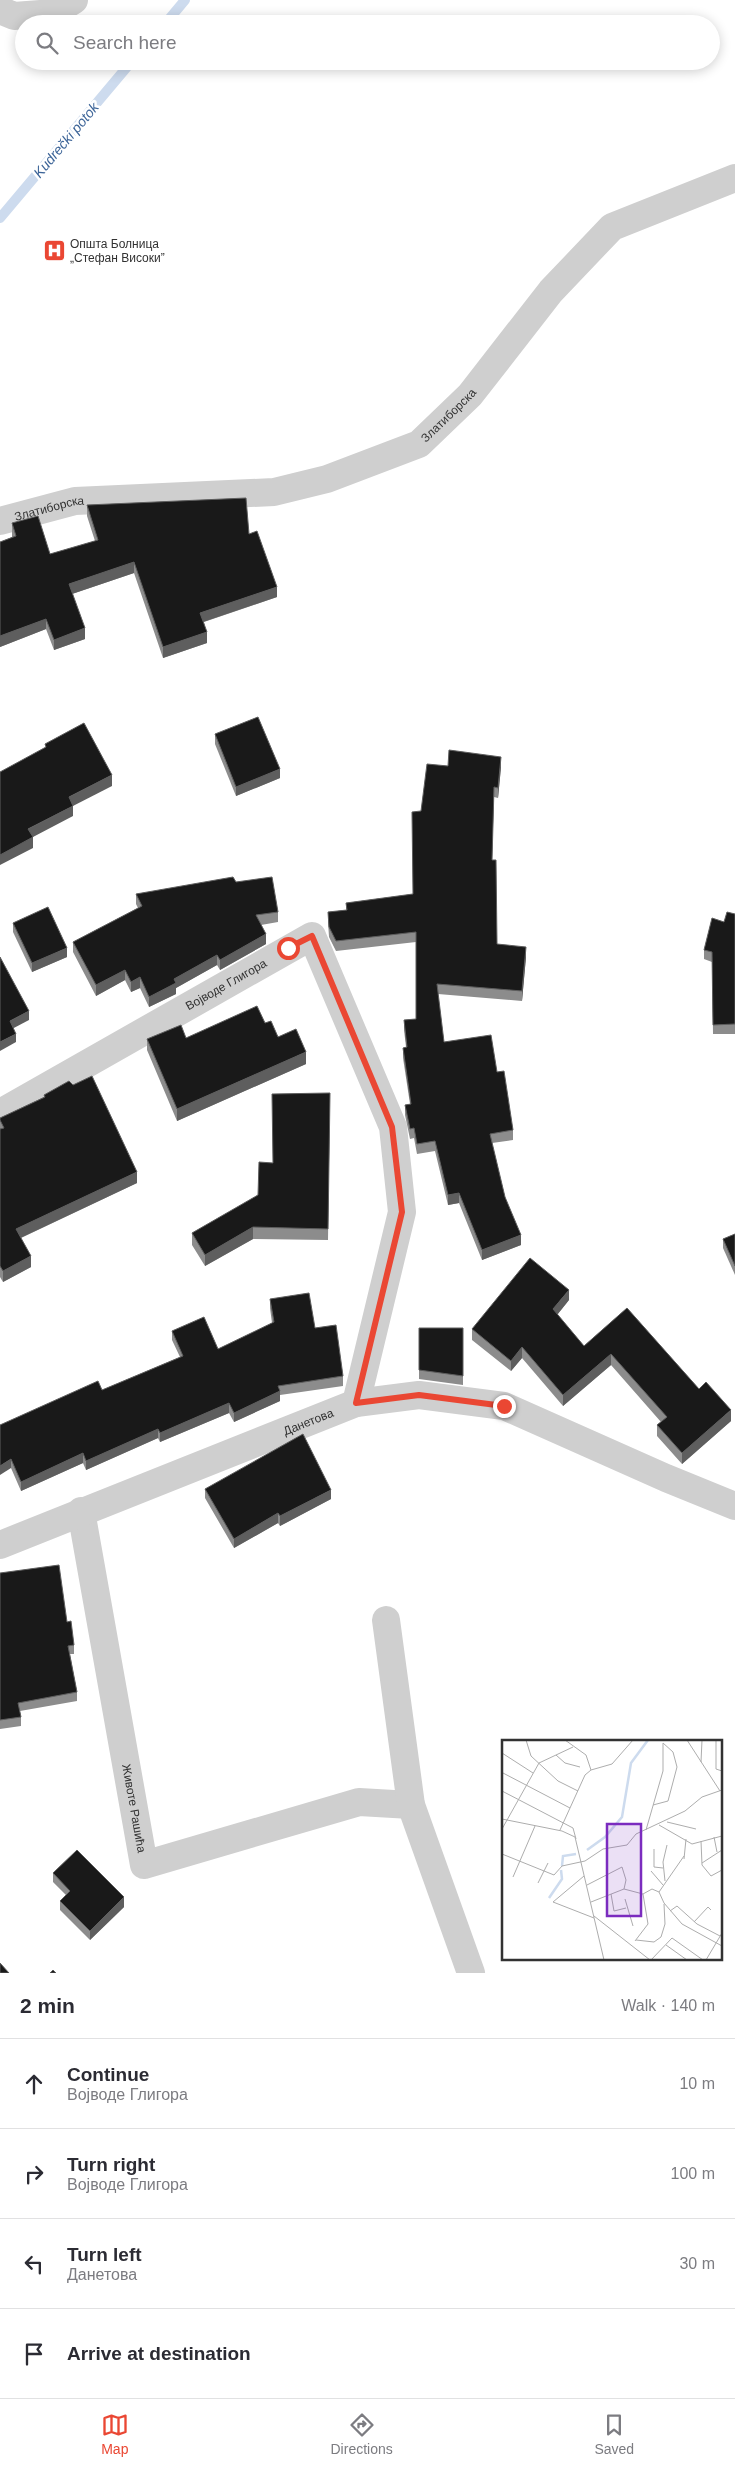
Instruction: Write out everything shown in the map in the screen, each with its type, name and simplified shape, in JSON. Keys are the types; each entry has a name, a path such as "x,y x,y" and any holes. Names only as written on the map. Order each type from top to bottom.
{"street":[{"path":"27,15 53,13 74,0"},
{"path":"0,10 15,16"},
{"name":"Златиборска","path":"0,521 75,501 274,492 327,479 419,444 470,395 552,291 612,227 735,178"},
{"name":"Војводе Глигора","path":"0,1113 312,936 392,1127 402,1212 356,1403"},
{"name":"Данетова","path":"0,1546 356,1403 419,1395 504,1406 666,1478 735,1506"},
{"name":"Животе Рашића","path":"81,1512 144,1865 359,1802 411,1805"},
{"path":"386,1620 411,1805 471,1973"}],"building":[{"path":"246,498 249,534 257,531 277,587 200,613 207,632 163,647 134,562 69,584 85,628 54,640 46,619 0,636 0,542 16,536 12,523 38,516 50,554 98,540 87,505"},
{"path":"258,717 280,769 236,787 215,734"},
{"path":"84,723 112,775 69,797 73,806 28,829 33,837 0,855 0,772 46,747 45,744"},
{"path":"449,750 501,757 498,788 494,787 492,860 496,860 497,944 526,947 522,991 437,984 444,1042 491,1035 497,1072 504,1071 513,1130 490,1134 505,1197 521,1235 482,1250 459,1193 448,1195 435,1141 417,1144 414,1128 410,1129 405,1105 411,1104 403,1048 407,1047 404,1020 416,1019 416,932 336,941 329,927 328,912 347,910 346,903 413,894 412,812 421,811 427,764 448,766"},
{"path":"233,877 236,882 272,877 278,912 256,915 266,934 220,960 217,955 174,979 176,983 149,997 140,977 131,982 125,970 96,985 73,942 142,906 136,894"},
{"path":"48,907 67,948 32,963 13,923"},
{"path":"727,912 735,914 735,1024 713,1025 712,952 704,950 712,918 724,922"},
{"path":"0,957 29,1011 10,1021 16,1034 0,1042"},
{"path":"257,1006 265,1023 271,1021 278,1037 296,1029 306,1052 177,1109 147,1039 181,1025 186,1038"},
{"path":"92,1076 137,1172 16,1229 31,1256 3,1271 0,1266 0,1129 4,1128 0,1118 45,1097 44,1095 69,1081 73,1085"},
{"path":"330,1093 328,1229 253,1227 205,1255 192,1233 258,1195 259,1162 273,1163 272,1094"},
{"path":"735,1234 735,1266 723,1239"},
{"path":"530,1258 569,1290 553,1309 584,1346 627,1308 699,1389 706,1382 731,1410 682,1453 657,1425 667,1417 611,1354 563,1395 522,1347 511,1361 472,1329"},
{"path":"309,1293 315,1328 336,1325 343,1376 278,1386 280,1391 234,1413 229,1403 160,1433 158,1429 86,1461 83,1453 21,1482 11,1459 0,1466 0,1425 98,1381 102,1390 183,1356 172,1331 204,1317 218,1349 274,1322 270,1299"},
{"path":"419,1328 463,1328 463,1376 419,1370"},
{"path":"303,1434 331,1490 280,1516 278,1513 234,1539 205,1489"},
{"path":"59,1565 67,1622 71,1621 74,1645 68,1646 77,1692 18,1703 21,1717 0,1720 0,1573"},
{"path":"77,1850 124,1897 90,1931 60,1901 70,1891 53,1873"},
{"path":"0,1963 9,1973 0,1973"}],"waterway":[{"name":"Kudrečki potok","path":"172,15 185,0"},
{"name":"Kudrečki potok","path":"0,218 124,70"}],"place":[{"name":"Општа Болница „Стефан Високи”","path":"54,251"}],"route":[{"path":"288,948 312,936 324,959 392,1127 402,1212 356,1403 419,1395 504,1406"}]}
